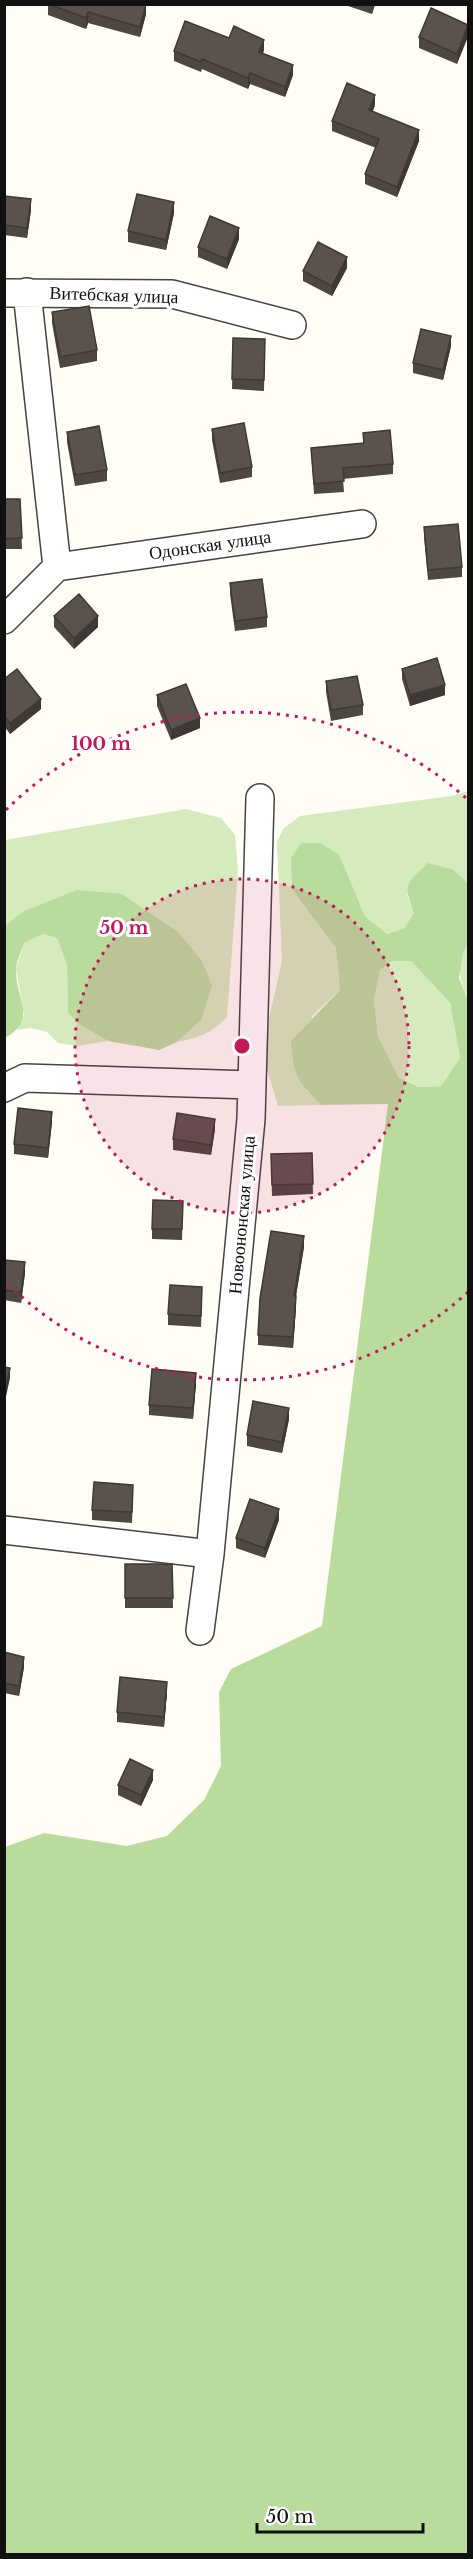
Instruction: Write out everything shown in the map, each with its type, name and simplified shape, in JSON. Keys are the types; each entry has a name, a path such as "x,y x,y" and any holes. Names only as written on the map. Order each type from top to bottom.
{"street":[{"name":"Витебская улица","path":"16,293 172,294 292,325"},
{"path":"4,620 57,567 16,293"},
{"name":"Одонская улица","path":"57,567 362,524"},
{"name":"Новоононская улица","path":"200,1631 210,1554 250,1131 260,798"},
{"path":"4,1088 25,1078 252,1085"},
{"path":"4,1530 210,1554"}],"green space":[{"path":"468,791 468,883 454,870 407,895 414,913 404,928 387,934 365,916 339,854 320,843 320,925 336,948 340,990 312,1016 306,1090 321,1105 278,1106 265,1063 265,1036 282,961 277,841 284,828 300,816 451,796"},
{"path":"186,809 221,818 235,835 238,871 227,1017 205,1034 177,1042 201,1020 22,912 5,926 5,840"},
{"path":"301,843 320,843 339,854 365,916 387,934 404,928 414,913 408,896 409,885 415,875 428,863 454,870 468,883 468,944 463,954 459,978 468,1001 468,2554 5,2554 5,1847 44,1833 127,1846 167,1836 204,1800 221,1766 219,1692 231,1669 322,1626 388,1104 321,1105 301,1083 295,1070 291,1041 340,990 336,948 292,889 291,858","holes":["392,961 411,961 450,1003 460,1058 441,1086 419,1087 399,1078 378,1036 374,1000 380,970"]},
{"path":"77,890 122,894 178,932 202,961 212,986 201,1020 177,1042 159,1050 108,1041 79,1024 68,1013 67,965 57,938 43,934 24,943 20,953 16,971 23,1016 21,1024 5,1038 5,926 22,912"},
{"path":"43,934 57,938 67,965 68,1013 79,1024 108,1041 77,1046 58,1043 47,1032 31,1028 17,1030 24,1015 16,969 24,943"},
{"path":"468,944 468,1001 460,966"},
{"path":"392,961 411,961 450,1003 460,1058 441,1086 419,1087 399,1078 378,1036 374,1000 380,970"}],"building":[{"path":"48,4 146,4 140,27 88,12 86,18"},
{"path":"431,8 468,25 457,54 419,37"},
{"path":"185,21 229,38 234,26 264,40 259,52 293,65 285,87 250,73 248,78 202,59 201,62 174,51"},
{"path":"347,83 375,95 369,110 419,130 397,187 365,174 379,139 332,121"},
{"path":"137,194 174,202 166,240 128,231"},
{"path":"4,196 31,199 27,228 4,225"},
{"path":"210,216 239,228 227,259 198,247"},
{"path":"318,242 347,257 332,286 303,271"},
{"path":"89,306 97,350 60,357 52,312"},
{"path":"421,329 451,336 443,370 413,363"},
{"path":"233,338 265,339 264,380 232,379"},
{"path":"244,423 252,467 220,473 212,429"},
{"path":"99,426 107,470 75,475 67,432"},
{"path":"390,430 393,464 343,468 344,481 314,484 311,448 364,443 363,433"},
{"path":"4,499 20,499 22,538 4,539"},
{"path":"458,524 462,567 428,570 424,527"},
{"path":"262,579 267,617 235,621 230,583"},
{"path":"79,594 98,616 74,638 54,616"},
{"path":"437,658 445,685 410,695 402,669"},
{"path":"17,669 41,699 10,723 4,716 4,679"},
{"path":"357,676 363,705 331,710 326,681"},
{"path":"186,684 200,718 171,730 157,695"},
{"path":"18,1108 52,1112 48,1148 14,1144"},
{"path":"177,1113 215,1119 211,1145 173,1139"},
{"path":"312,1153 313,1184 272,1185 271,1154"},
{"path":"153,1200 183,1201 182,1229 152,1229"},
{"path":"271,1231 304,1236 294,1296 296,1296 293,1337 258,1335 260,1298"},
{"path":"4,1260 25,1262 21,1292 4,1290"},
{"path":"170,1285 202,1287 201,1316 168,1314"},
{"path":"4,1367 10,1368 4,1395"},
{"path":"152,1369 196,1373 193,1408 149,1405"},
{"path":"253,1401 289,1408 282,1442 247,1435"},
{"path":"94,1482 133,1485 132,1512 92,1510"},
{"path":"250,1499 279,1509 265,1548 236,1538"},
{"path":"125,1564 172,1564 173,1598 125,1598"},
{"path":"4,1652 24,1657 19,1686 4,1683"},
{"path":"120,1677 167,1682 164,1717 117,1712"},
{"path":"130,1759 153,1770 141,1795 118,1785"}]}
